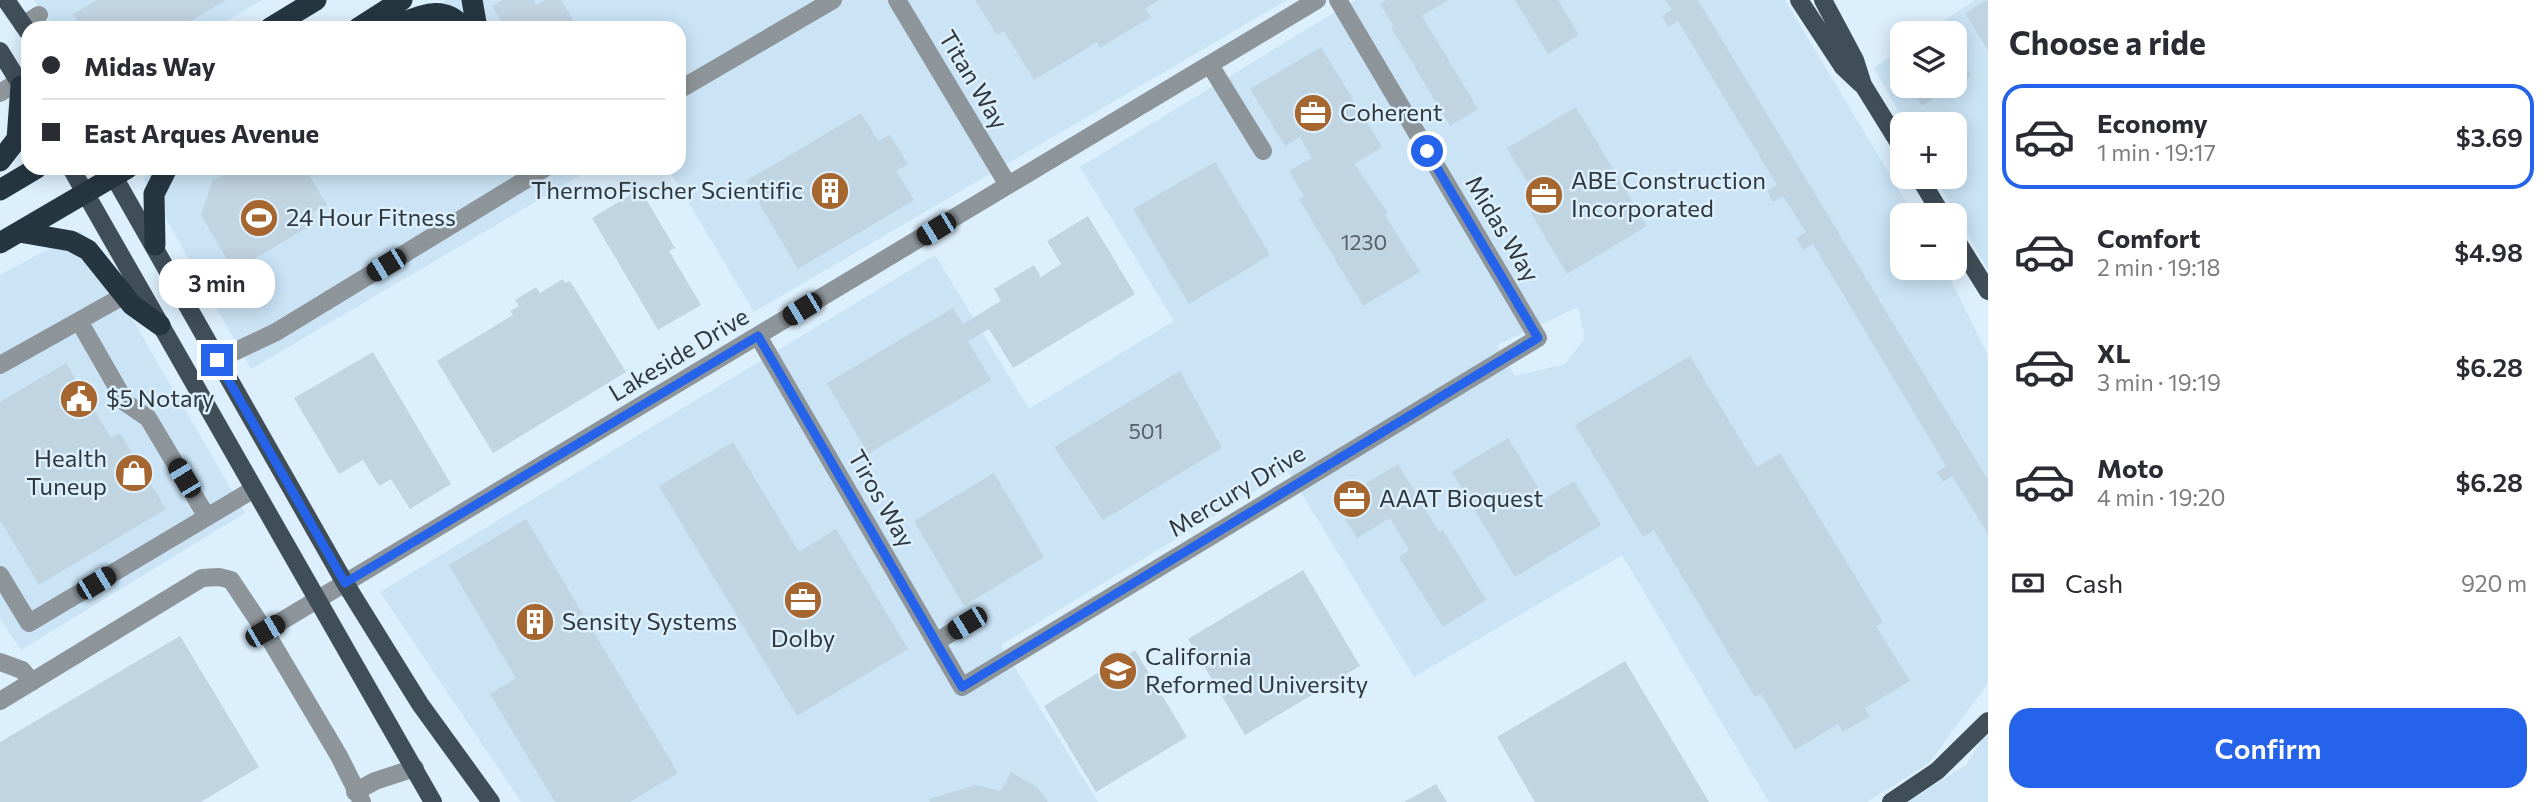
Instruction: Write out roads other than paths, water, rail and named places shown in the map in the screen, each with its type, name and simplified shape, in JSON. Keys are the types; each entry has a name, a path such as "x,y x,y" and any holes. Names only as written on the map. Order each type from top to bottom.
{"highway":[{"path":"282,21 316,0"},
{"path":"369,21 402,0"},
{"path":"472,0 476,21"},
{"path":"406,21 429,12 445,14 454,21"},
{"path":"0,160 17,139 21,105"},
{"path":"0,190 25,175"},
{"path":"0,243 85,194 111,175"},
{"path":"155,245 154,194 164,175"},
{"path":"19,232 71,241 81,246 98,259 132,305 160,325"}],"main road":[{"path":"6,0 21,22"},
{"path":"1799,0 1843,67 1863,85"},
{"path":"1823,0 1855,60 1863,85 1890,129"},
{"path":"0,51 21,85"},
{"path":"75,175 433,802"},
{"path":"119,175 217,360 345,583 420,704 491,802"},
{"path":"1967,257 1988,291"},
{"path":"1891,802 1941,768 1988,721"}],"street":[{"path":"686,86 833,0"},
{"name":"Titan Way","path":"897,0 1008,186"},
{"name":"Midas Way","path":"1338,0 1538,338"},
{"name":"Lakeside Drive","path":"265,631 1210,65 1312,1"},
{"path":"33,21 39,15"},
{"path":"1210,65 1262,151"},
{"path":"0,93 21,88"},
{"path":"217,360 276,332 534,175"},
{"path":"0,365 125,295"},
{"path":"79,321 126,403 148,418 207,517"},
{"name":"Tiros Way","path":"758,336 962,687"},
{"name":"Mercury Drive","path":"962,687 1538,338"},
{"path":"0,575 29,623 254,489"},
{"path":"0,701 202,578 219,577 231,580 265,631 339,756 358,797 374,781 415,768"},
{"path":"936,642 967,623"},
{"path":"0,662 22,670 32,681"}],"place":[{"name":"Coherent","path":"1313,113"},
{"name":"ThermoFischer Scientific","path":"830,191"},
{"name":"ABE Construction Incorporated","path":"1544,195"},
{"name":"24 Hour Fitness","path":"259,218"},
{"name":"$5 Notary","path":"79,399"},
{"name":"Health Tuneup","path":"134,473"},
{"name":"AAAT Bioquest","path":"1352,499"},
{"name":"Dolby","path":"803,600"},
{"name":"Sensity Systems","path":"535,622"},
{"name":"California Reformed University","path":"1118,671"}]}
